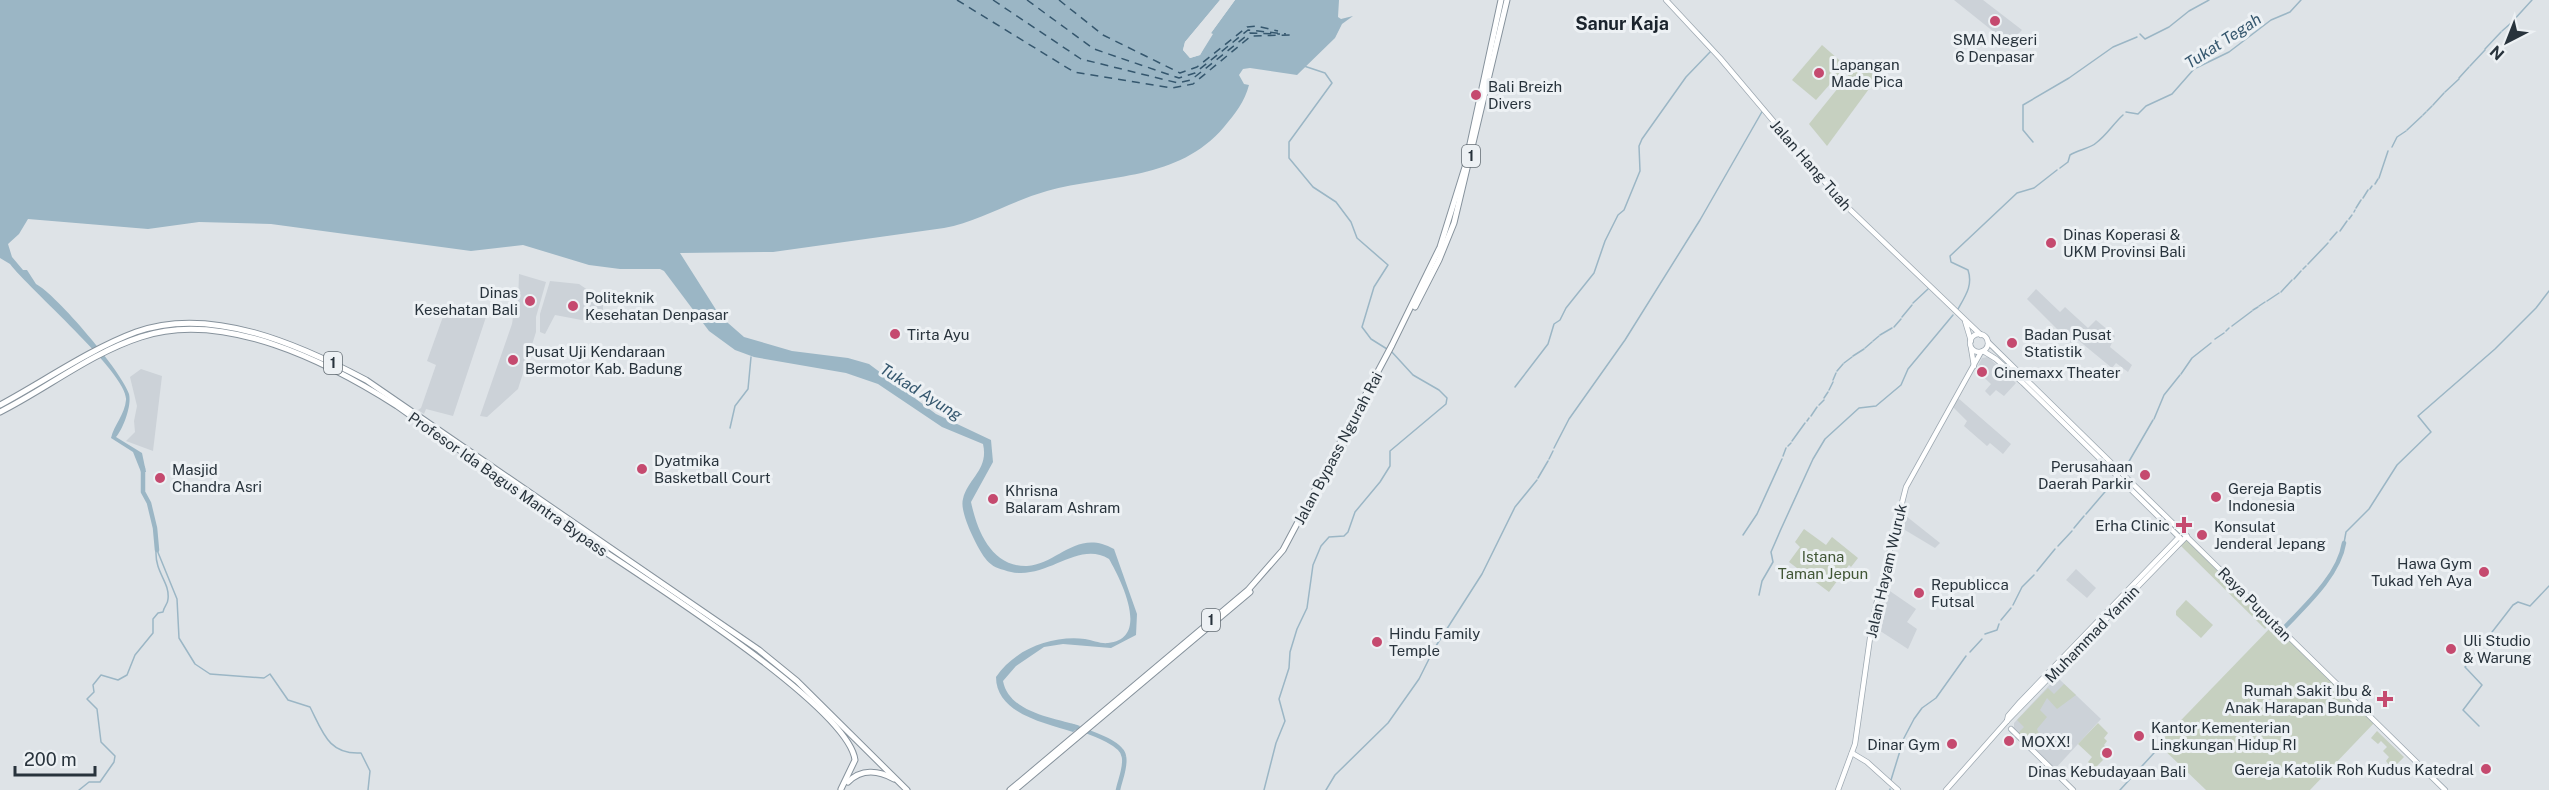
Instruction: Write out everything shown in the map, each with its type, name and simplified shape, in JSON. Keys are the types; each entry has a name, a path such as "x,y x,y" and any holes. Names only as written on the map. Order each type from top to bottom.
{"highway":[{"name":"Jalan Bypass Ngurah Rai","path":"1396,339 1434,262 1451,216 1469,151 1501,0"},
{"name":"Jalan Bypass Ngurah Rai","path":"1015,790 1092,722 1258,585 1290,545 1452,228 1470,164 1507,0"},
{"name":"Profesor Ida Bagus Mantra Bypass","path":"0,412 139,331 186,322 216,324 296,348 366,380 582,533 759,650 797,681 844,734 854,753 853,768 841,790"},
{"name":"Profesor Ida Bagus Mantra Bypass","path":"106,350 140,337 182,328 214,330 304,357 367,389 531,503 582,533 628,570 752,651 819,706 907,790"},
{"name":"1","path":"0,405 77,366"},
{"name":"Jalan Bypass Ngurah Rai","path":"1010,790 1078,734"},
{"name":"Profesor Ida Bagus Mantra Bypass","path":"841,790 859,775 878,772 892,778 907,790"}],"main road":[{"name":"Jalan Hang Tuah","path":"1666,0 1720,58 1841,201 1988,342"},
{"name":"Jalan Hang Tuah","path":"1965,321 1971,344"},
{"path":"1974,366 1971,344 1974,337 1981,335"},
{"name":"Raya Puputan","path":"1988,342 2160,514 2187,536 2445,790"},
{"name":"Jalan Hayam Wuruk","path":"1838,790 1852,753 1874,612 1906,487 1988,342"},
{"name":"Raya Puputan","path":"1971,344 2016,376 2099,453"},
{"name":"Raya Puputan","path":"2160,514 2180,539"},
{"name":"Muhammad Yamin","path":"1946,790 2049,674 2180,539 2187,536"},
{"path":"2008,721 2011,729 2073,790"},
{"path":"2001,730 2011,729"},
{"path":"1852,753 1868,762 1898,790"}],"shaded area":[{"name":"SMA Negeri 6 Denpasar","path":"1954,0 1983,0 2022,30 2009,44"},
{"path":"519,274 546,282 536,317 536,332 518,389 487,417 480,416 512,324 515,304 518,303"},
{"name":"Politeknik Kesehatan Denpasar","path":"550,281 579,284 598,297 603,297 603,315 599,315 592,322 555,315 545,334 540,332 540,314"},
{"path":"2036,289 2060,312 2065,307 2088,328 2096,320 2115,336 2110,347 2132,365 2128,372 2116,363 2112,368 2078,340 2073,345 2027,299"},
{"path":"456,305 488,311 453,416 426,409 424,414 418,410 421,408 436,365 427,361 445,311 453,312"},
{"path":"1988,357 2016,383 2004,396 1996,390 1990,396 1985,391 1991,384 1976,370 1982,358"},
{"path":"141,369 162,376 153,451 126,441 135,432 134,421 137,406 130,377"},
{"path":"1958,398 2011,444 2003,454 1990,443 1987,446 1964,426 1967,421 1953,407"},
{"path":"1906,516 1940,543 1935,548 1900,527"},
{"path":"2076,569 2096,588 2087,598 2066,580"},
{"path":"1884,587 1916,609 1907,622 1917,629 1908,649 1871,625 1874,625"},
{"path":"2057,677 2101,719 2055,769 2014,729 2014,723"}],"green space":[{"name":"Lapangan Made Pica","path":"1822,45 1846,66 1816,100 1792,80"},
{"path":"1859,62 1877,78 1827,146 1809,124"},
{"name":"Istana Taman Jepun","path":"1804,529 1826,545 1832,537 1858,558 1851,567 1849,565 1829,592 1789,562 1800,547 1795,542"},
{"path":"2187,537 2272,622 2265,629 2179,544"},
{"path":"2186,600 2213,625 2201,638 2176,615 2176,611"},
{"path":"2273,625 2375,722 2310,790 2206,790 2158,744"},
{"path":"2064,684 2076,695 2057,709 2047,698 2040,710 2047,717 2037,729 2039,734 2030,744 2018,733 2024,727 2017,720 2048,688 2054,694"},
{"path":"2098,723 2108,733 2104,738 2107,741 2104,745 2107,748 2100,756 2103,760 2095,768 2088,762 2092,757 2078,744"},
{"path":"2377,731 2404,757 2392,769 2386,761 2389,757 2383,751 2387,747 2381,741 2378,744 2371,738"}],"water":[{"path":"0,0 1220,0 1185,42 1183,50 1190,58 1200,55 1211,33 1235,0 1339,0 1338,17 1341,19 1353,16 1342,24 1335,38 1297,75 1243,69 1239,75 1244,84 1249,85 1242,102 1224,127 1206,145 1164,166 1142,173 1047,191 970,221 944,228 773,252 680,253 720,316 744,337 792,351 848,358 869,364 936,414 991,440 993,462 971,502 982,535 995,554 1015,565 1027,566 1048,560 1078,545 1101,544 1114,549 1137,614 1136,635 1111,648 1063,644 1044,647 1016,666 1003,681 1007,692 1023,707 1046,717 1080,726 1073,732 1024,715 1013,708 998,690 996,677 1013,659 1047,642 1072,638 1108,643 1121,639 1128,631 1129,607 1120,580 1109,559 1097,554 1084,554 1033,572 1019,573 993,566 985,558 973,538 962,505 966,492 981,467 983,444 942,427 878,384 846,373 754,357 735,350 709,331 664,271 660,269 620,269 589,265 523,245 471,251 271,224 199,222 148,229 28,219 19,234 8,244 12,257 23,270 27,270 36,284 73,318 115,369 124,384 130,399 124,423 116,437 142,453 146,472 141,472 133,452 111,438 125,405 123,388 96,353 10,264 0,258"}],"pier":[{"path":"1220,0 1223,0 1213,15 1187,43 1186,49 1191,55 1198,53 1209,36 1208,32 1231,0 1235,0 1211,33 1213,34 1200,55 1190,58 1183,50 1185,42"}],"waterway":[{"path":"2140,34 2145,39 2169,27 2189,11 2209,0"},
{"name":"Tukat Tegah","path":"2126,112 2138,114 2146,106 2172,94 2194,69 2229,52 2271,20 2290,12 2301,0"},
{"path":"2512,22 2532,0"},
{"path":"2502,31 2510,24"},
{"path":"1699,32 1718,53"},
{"path":"2485,49 2501,32"},
{"path":"2033,142 2023,130 2023,105 2069,78 2113,47 2137,37"},
{"path":"2470,66 2485,50"},
{"path":"1515,387 1548,344 1554,324 1560,320 1566,308 1594,273 1605,241 1618,215 1624,210 1640,171 1639,146 1642,139 1686,77 1711,51"},
{"path":"1304,66 1325,73 1332,83 1289,142 1289,158 1313,187 1336,202 1351,222 1357,238 1388,265 1374,287 1362,327 1371,339 1387,349"},
{"path":"2459,78 2469,67"},
{"path":"2445,92 2459,79"},
{"path":"2433,105 2444,93"},
{"path":"2427,111 2432,106"},
{"path":"1554,448 1569,419 1625,340 1700,220 1763,110"},
{"path":"2423,115 2426,112"},
{"path":"2060,168 2068,162 2070,155 2100,140 2123,115"},
{"path":"2407,130 2422,116"},
{"path":"2392,147 2397,137 2406,131"},
{"path":"2379,178 2388,151"},
{"path":"1958,309 1968,290 1970,280 1968,270 1951,262 1950,256 2017,193 2034,188 2057,170"},
{"path":"2375,184 2378,179"},
{"path":"2363,198 2368,190"},
{"path":"2356,208 2361,200"},
{"path":"2349,219 2352,215"},
{"path":"2340,231 2347,221"},
{"path":"2330,240 2337,232"},
{"path":"2308,264 2328,243"},
{"path":"2303,269 2306,266"},
{"path":"2294,279 2301,271"},
{"path":"2281,292 2292,280"},
{"path":"1913,303 1928,289"},
{"path":"2344,543 2346,532 2369,509 2397,465 2431,432 2418,416 2495,349 2536,308 2549,291"},
{"path":"2267,301 2279,293"},
{"path":"2259,306 2265,302"},
{"path":"1902,317 1912,305"},
{"path":"2253,310 2258,307"},
{"path":"2232,326 2252,311"},
{"path":"1759,595 1762,581 1773,562 1771,552 1813,459 1825,439 1859,408 1876,406 1901,385 1908,369 1953,315"},
{"path":"1894,327 1901,319"},
{"path":"1880,335 1892,328"},
{"path":"2226,331 2229,328"},
{"path":"2215,339 2224,333"},
{"path":"1873,341 1879,336"},
{"path":"1865,348 1872,342"},
{"path":"2181,374 2192,358 2211,343"},
{"path":"1853,356 1864,349"},
{"path":"1264,790 1276,743 1285,721 1279,699 1289,668 1290,652 1297,629 1307,608 1313,565 1321,546 1329,537 1344,536 1348,532 1355,512 1390,466 1390,451 1446,404 1447,398 1439,390 1413,375 1391,351"},
{"path":"730,428 735,406 748,389 751,357"},
{"path":"1844,363 1852,357"},
{"path":"1837,371 1843,364"},
{"path":"1833,380 1836,373"},
{"path":"2154,419 2164,395 2180,375"},
{"path":"1829,390 1833,382"},
{"path":"1824,398 1828,392"},
{"path":"1819,405 1824,400"},
{"path":"1811,416 1817,407"},
{"path":"2124,470 2153,420"},
{"path":"1792,441 1805,423"},
{"path":"1788,446 1791,443"},
{"path":"1783,456 1786,448"},
{"path":"1549,459 1553,451"},
{"path":"1743,535 1757,514 1782,459"},
{"path":"1538,478 1548,461"},
{"path":"143,468 143,492 149,503 157,550"},
{"path":"2086,514 2116,479"},
{"path":"1326,790 1335,775 1388,723 1419,679 1434,649 1482,574 1515,507 1537,480"},
{"path":"2074,528 2084,516"},
{"path":"2058,546 2072,531"},
{"path":"2285,627 2329,578 2336,567 2344,543"},
{"path":"2037,571 2055,549"},
{"path":"157,550 177,599 179,638 195,664 210,674 264,678 270,674 288,700 310,707 323,734 334,746 350,753 361,753 370,771 368,790"},
{"path":"79,790 89,782 100,782 114,762 115,756 101,742 97,709 87,699 94,692 93,685 101,675 118,680 127,675 135,655 153,633 153,619 158,613 163,612 167,602 167,587 156,559 156,551"},
{"path":"2013,605 2022,587 2034,575"},
{"path":"2479,726 2463,710 2482,685 2465,667 2513,605 2518,602 2530,606 2549,586"},
{"path":"2001,620 2011,608"},
{"path":"1985,634 1997,630 1999,624"},
{"path":"1970,652 1982,639"},
{"path":"1891,780 1904,738 1914,719 1922,708 1936,698 1966,656"},
{"name":"Tukad Ayung","path":"1072,726 1111,742 1122,752 1124,765 1118,790"},
{"path":"2120,790 2154,753"}],"ferry route":[{"path":"957,0 1074,72 1172,88 1193,84 1251,36 1290,35"},
{"path":"993,0 1081,59 1178,83 1191,80 1250,33 1280,34"},
{"path":"1027,0 1094,49 1179,78 1195,73 1248,30 1286,34"},
{"path":"1059,0 1103,35 1180,73 1197,67 1247,27 1256,26 1278,31"}],"place":[{"name":"SMA Negeri 6 Denpasar","path":"1995,21"},
{"name":"Lapangan Made Pica","path":"1819,73"},
{"name":"Bali Breizh Divers","path":"1476,95"},
{"name":"Dinas Koperasi & UKM Provinsi Bali","path":"2051,243"},
{"name":"Dinas Kesehatan Bali","path":"530,301"},
{"name":"Politeknik Kesehatan Denpasar","path":"573,306"},
{"name":"Tirta Ayu","path":"895,334"},
{"name":"Badan Pusat Statistik","path":"2012,343"},
{"name":"Pusat Uji Kendaraan Bermotor Kab. Badung","path":"513,360"},
{"name":"Cinemaxx Theater","path":"1982,372"},
{"name":"Dyatmika Basketball Court","path":"642,469"},
{"name":"Perusahaan Daerah Parkir","path":"2145,475"},
{"name":"Masjid Chandra Asri","path":"160,478"},
{"name":"Gereja Baptis Indonesia","path":"2216,497"},
{"name":"Khrisna Balaram Ashram","path":"993,499"},
{"name":"Erha Clinic","path":"2184,525"},
{"name":"Konsulat Jenderal Jepang","path":"2202,535"},
{"name":"Hawa Gym Tukad Yeh Aya","path":"2484,572"},
{"name":"Republicca Futsal","path":"1919,593"},
{"name":"Hindu Family Temple","path":"1377,642"},
{"name":"Uli Studio & Warung","path":"2451,649"},
{"name":"Rumah Sakit Ibu & Anak Harapan Bunda","path":"2385,699"},
{"name":"Kantor Kementerian Lingkungan Hidup RI","path":"2139,736"},
{"name":"MOXX!","path":"2009,741"},
{"name":"Dinar Gym","path":"1952,744"},
{"name":"Dinas Kebudayaan Bali","path":"2107,753"},
{"name":"Gereja Katolik Roh Kudus Katedral","path":"2486,769"}],"district":[{"name":"Sanur Kaja","path":"1622,23"}]}
